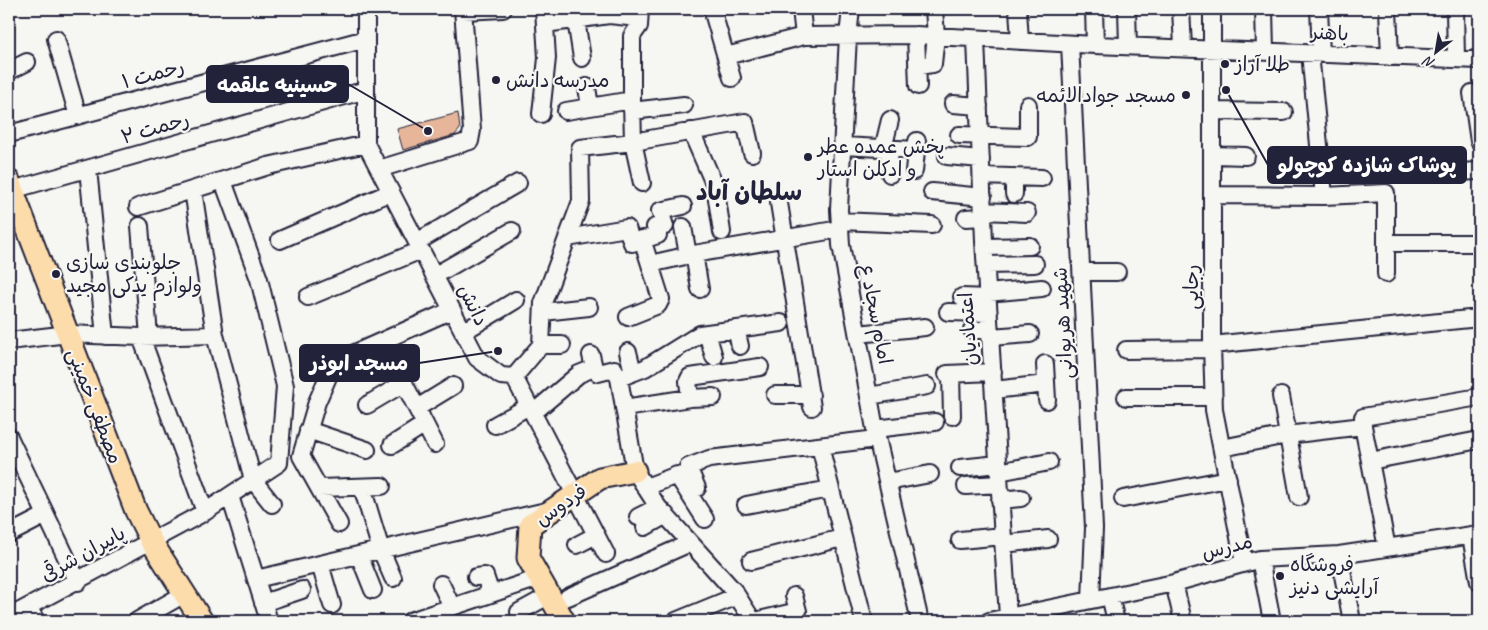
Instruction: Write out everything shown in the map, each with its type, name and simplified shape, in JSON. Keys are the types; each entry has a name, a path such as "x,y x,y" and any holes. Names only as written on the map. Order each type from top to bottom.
{"main road":[{"name":"مصطفی خمینی","path":"11,185 136,511 151,541 186,593 202,621"},
{"name":"فردوس","path":"564,621 552,590 528,558 530,525 600,478 640,479"}],"street":[{"path":"138,207 268,166 366,144 366,9"},
{"path":"379,169 470,141 472,130 463,10 503,9"},
{"path":"712,9 732,78"},
{"path":"802,9 804,36"},
{"name":"امام سجاد ع","path":"851,9 848,36 840,225 876,434 920,621"},
{"path":"917,66 933,64 936,36 934,9"},
{"path":"1018,9 1020,41"},
{"path":"1094,9 1095,45"},
{"path":"1127,9 1128,46"},
{"path":"1182,9 1183,48"},
{"name":"رجایی","path":"1212,9 1214,49 1212,195 1212,347 1214,397 1244,562"},
{"path":"1264,9 1265,52"},
{"path":"1319,9 1315,53 1324,196"},
{"path":"1388,9 1390,57"},
{"path":"1455,9 1456,59"},
{"path":"541,114 547,58 544,16 576,20 639,13 639,26 632,36 632,106 633,142 642,183"},
{"path":"576,20 582,58"},
{"path":"916,35 918,86"},
{"name":"باهنر","path":"726,56 804,36 916,35 1070,44 1479,60"},
{"path":"56,39 78,116"},
{"name":"رحمت ۱","path":"9,134 366,39"},
{"name":"اعتمادیان","path":"976,39 983,209 994,390 996,471 1008,617"},
{"name":"شهید هریوانی","path":"1070,44 1094,528 1092,600"},
{"path":"9,71 28,62"},
{"path":"587,88 590,107"},
{"name":"رحمت ۲","path":"11,185 88,169 366,90"},
{"path":"1472,94 1479,141"},
{"path":"952,104 979,106"},
{"path":"566,111 590,107 684,105"},
{"path":"959,134 1021,144 1028,137 1028,105"},
{"path":"1213,111 1284,112"},
{"path":"890,120 886,149 890,174"},
{"path":"606,554 514,377 541,345 544,303 580,200 580,148 633,142 745,122 752,153"},
{"path":"690,131 715,186 722,232"},
{"name":"دانش","path":"366,144 477,358 501,376 514,377"},
{"path":"844,146 886,149 917,144 914,171"},
{"path":"1213,155 1246,156"},
{"path":"947,156 981,158"},
{"path":"88,169 105,336"},
{"path":"1457,172 1479,171"},
{"path":"982,176 1042,178"},
{"path":"1014,177 1014,194"},
{"path":"223,181 259,278 285,386 279,463"},
{"path":"308,297 419,246 518,183"},
{"path":"193,190 215,335 253,480 272,504"},
{"path":"280,240 391,192"},
{"path":"932,192 983,209 1028,213"},
{"path":"1212,195 1324,196 1386,193 1386,274"},
{"path":"775,395 812,401 779,203"},
{"path":"567,238 628,228 632,243 658,235 655,227 665,226 660,211 683,206"},
{"path":"966,218 983,209"},
{"path":"650,264 691,254 786,239 840,225 932,225"},
{"path":"140,226 145,336 205,512"},
{"path":"683,227 700,289"},
{"path":"434,276 512,231"},
{"path":"628,317 658,305 661,299 642,239"},
{"path":"1387,243 1479,243"},
{"path":"985,247 1030,246"},
{"path":"986,264 1035,264"},
{"name":"شهید هریوانی","path":"1084,272 1117,272"},
{"path":"972,330 989,314 1022,296 1042,288"},
{"path":"962,297 989,314 1030,334"},
{"path":"463,332 516,300"},
{"path":"543,312 589,307"},
{"path":"339,524 301,456 316,402 331,370 346,357 452,310"},
{"path":"948,312 989,314"},
{"path":"1126,350 1212,347 1479,318"},
{"path":"495,425 531,410 592,362 598,374 614,370 626,375 645,368 700,334 781,323"},
{"path":"858,334 925,327"},
{"path":"736,329 740,346"},
{"path":"707,333 714,357"},
{"path":"9,341 68,334 105,336 215,335"},
{"path":"382,342 435,444"},
{"path":"541,345 562,345"},
{"path":"628,352 624,408 640,479 662,511 737,596 754,621 798,610 794,596"},
{"path":"994,390 1046,392 1045,364"},
{"path":"690,398 688,381 690,377 760,367"},
{"path":"952,416 949,374 992,372"},
{"path":"367,405 404,383"},
{"path":"417,408 453,386"},
{"path":"869,396 927,386"},
{"path":"1281,396 1298,497"},
{"path":"624,408 690,398 712,397"},
{"path":"1126,397 1214,397"},
{"path":"1387,548 1363,426 1363,417 1479,397"},
{"path":"688,492 697,488 688,467 709,459 820,446 935,422"},
{"path":"392,445 425,424"},
{"path":"1222,448 1287,435 1363,426"},
{"path":"308,430 367,450"},
{"path":"9,437 78,582"},
{"path":"1370,461 1479,440"},
{"path":"820,446 864,621"},
{"name":"پاییران شرقی","path":"9,617 32,614 78,582 205,512 279,463 301,456"},
{"path":"960,468 996,471 1049,462"},
{"path":"966,486 996,471"},
{"path":"996,471 1021,498"},
{"path":"888,482 930,474"},
{"path":"640,479 677,475 705,519"},
{"path":"1124,499 1228,479"},
{"path":"319,488 382,486"},
{"path":"362,487 381,550 393,578"},
{"path":"746,505 830,489"},
{"path":"230,496 269,621"},
{"path":"256,579 551,510"},
{"path":"642,522 662,511"},
{"path":"9,534 46,515"},
{"path":"577,545 596,535"},
{"path":"1475,535 1479,582"},
{"name":"مدرس","path":"989,621 1008,617 1030,617 1092,600 1174,583 1260,559 1339,555 1475,535"},
{"path":"751,561 842,538"},
{"path":"960,540 1048,539"},
{"path":"519,612 552,590 690,543"},
{"path":"359,555 373,590"},
{"path":"1339,555 1352,621"},
{"path":"1260,559 1272,621"},
{"path":"320,564 332,605"},
{"path":"476,578 485,576 490,594"},
{"path":"1174,583 1184,621"},
{"path":"442,584 452,607"},
{"path":"263,603 302,590"},
{"path":"410,621 490,594 552,590"},
{"path":"137,621 186,593"},
{"path":"676,621 737,596"},
{"path":"1110,596 1116,621"}],"building":[{"path":"458,113 460,129 455,135 403,150 397,129"}],"place":[{"name":"طلا آراز","path":"1225,64"},
{"name":"مدرسه دانش","path":"496,80"},
{"name":"پوشاک شازده کوچولو","path":"1226,90"},
{"name":"مسجد جوادالائمه","path":"1186,95"},
{"name":"حسینیه علقمه","path":"428,131"},
{"name":"پخش عمده عطر و ادکلن استار","path":"808,157"},
{"name":"جلوبندی سازی ولوازم یدکی مجید","path":"56,274"},
{"name":"مسجد ابوذر","path":"498,351"},
{"name":"فروشگاه آرایشی دنیز","path":"1280,576"}],"district":[{"name":"سلطان آباد","path":"749,192"}]}
